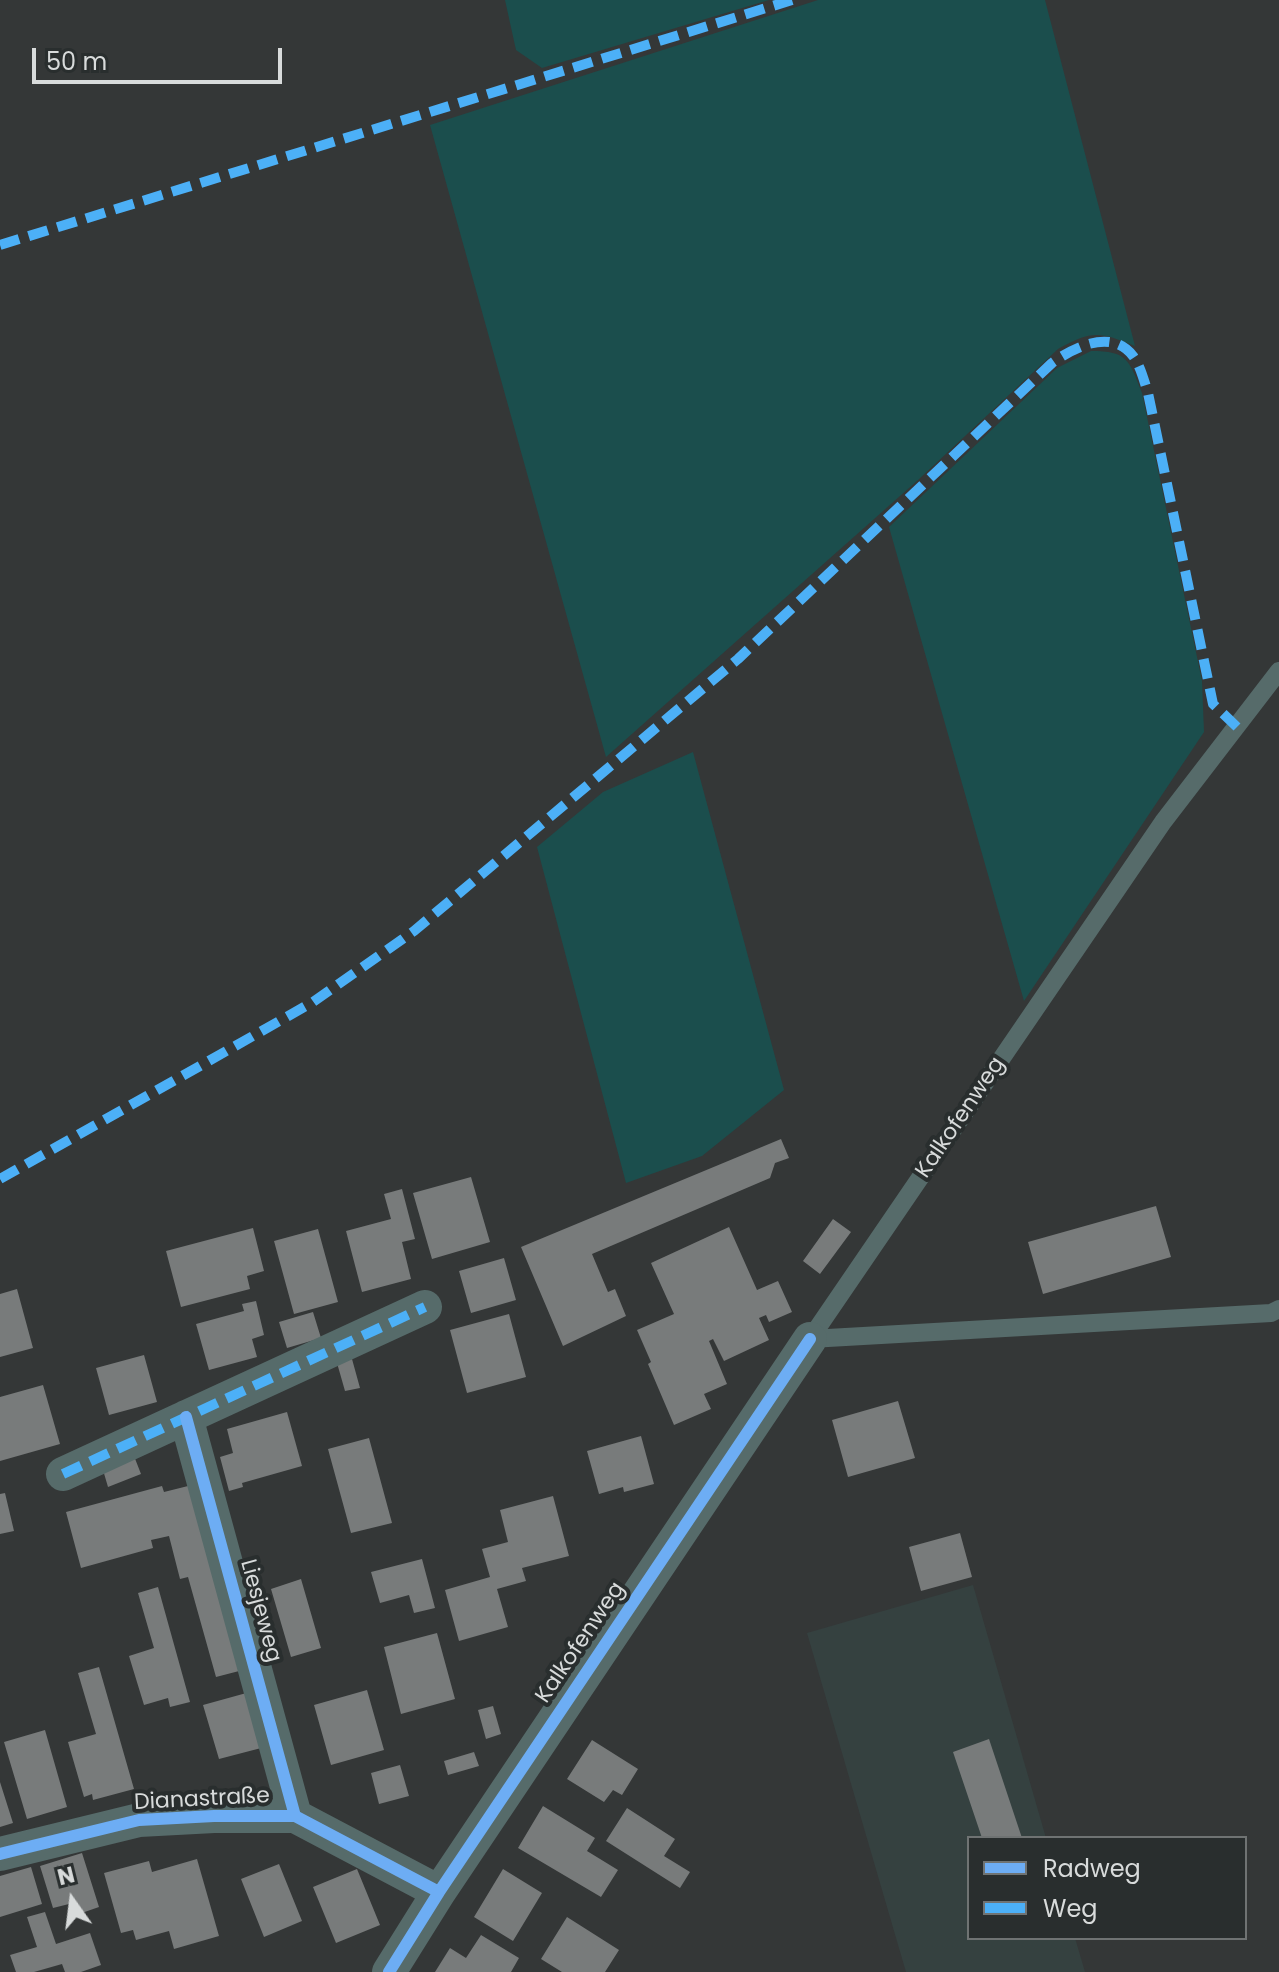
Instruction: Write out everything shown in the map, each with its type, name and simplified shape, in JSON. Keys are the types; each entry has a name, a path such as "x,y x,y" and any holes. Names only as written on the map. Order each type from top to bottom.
{"street":[{"path":"63,1474 425,1307"},
{"name":"Kalkofenweg","path":"389,1972 439,1892 810,1339"},
{"name":"Liesjeweg","path":"186,1417 295,1816"},
{"name":"Dianastraße","path":"0,1854 139,1820 295,1816 439,1892"}],"lane":[{"name":"Kalkofenweg","path":"810,1339 1163,822 1279,671"},
{"path":"810,1339 1271,1313 1279,1309"}],"shaded area":[{"path":"505,0 769,0 542,68 516,50"},
{"path":"818,0 1045,0 1135,346 1096,335 1058,349 918,480 606,757 430,125"},
{"path":"1091,351 1113,353 1126,360 1142,393 1202,681 1204,732 1024,1001 889,527 1057,368"},
{"path":"693,752 784,1090 702,1156 626,1183 537,847 603,792"},
{"path":"973,1585 1045,1836 967,1836 967,1940 1076,1940 1085,1972 906,1972 807,1633"}],"building":[{"path":"781,1139 789,1158 775,1163 770,1178 592,1254 608,1292 615,1289 626,1316 563,1346 521,1247"},
{"path":"471,1177 490,1242 432,1259 413,1193"},
{"path":"402,1189 415,1239 402,1242 411,1279 362,1292 346,1231 391,1219 384,1194"},
{"path":"1156,1206 1171,1257 1043,1294 1028,1242"},
{"path":"833,1219 851,1232 820,1274 803,1261"},
{"path":"729,1227 757,1290 778,1281 792,1312 769,1322 766,1315 759,1318 769,1340 724,1361 713,1339 709,1341 727,1384 704,1394 711,1409 674,1425 637,1330 674,1314 651,1263"},
{"path":"253,1228 264,1271 247,1276 250,1289 181,1307 166,1251"},
{"path":"318,1229 338,1302 294,1314 274,1241"},
{"path":"504,1258 516,1300 471,1313 459,1271"},
{"path":"17,1289 33,1348 0,1357 0,1294"},
{"path":"256,1301 264,1335 252,1339 257,1357 209,1370 196,1324 244,1311 242,1304"},
{"path":"313,1312 321,1338 287,1348 279,1322"},
{"path":"509,1314 526,1377 467,1393 450,1330"},
{"path":"144,1355 157,1402 109,1415 96,1368"},
{"path":"352,1359 360,1388 345,1391 337,1363"},
{"path":"43,1385 60,1444 0,1461 0,1397"},
{"path":"898,1401 915,1458 848,1477 832,1420"},
{"path":"287,1412 302,1466 242,1483 243,1487 229,1491 220,1457 233,1453 227,1429"},
{"path":"641,1436 654,1484 624,1492 623,1487 599,1494 587,1451"},
{"path":"369,1438 392,1523 351,1533 328,1449"},
{"path":"134,1456 141,1474 108,1487 103,1470"},
{"path":"192,1485 243,1670 216,1677 188,1577 180,1579 169,1536 151,1540 153,1548 81,1568 66,1512 162,1486 164,1492"},
{"path":"5,1493 14,1531 0,1534 0,1494"},
{"path":"553,1496 569,1556 522,1568 526,1581 497,1589 508,1627 459,1641 445,1590 490,1577 482,1549 508,1542 500,1510"},
{"path":"960,1533 972,1577 921,1591 909,1547"},
{"path":"422,1559 435,1608 414,1613 409,1595 380,1603 371,1572"},
{"path":"301,1579 321,1648 291,1657 271,1589"},
{"path":"158,1587 190,1702 170,1707 168,1698 144,1705 129,1656 154,1648 138,1593"},
{"path":"437,1633 455,1699 401,1714 384,1647"},
{"path":"99,1667 134,1789 93,1800 92,1794 84,1797 68,1742 96,1734 78,1673"},
{"path":"367,1690 384,1750 331,1765 314,1705"},
{"path":"250,1692 265,1747 219,1759 203,1705"},
{"path":"493,1706 501,1734 486,1739 478,1710"},
{"path":"45,1730 67,1807 27,1819 4,1742"},
{"path":"989,1739 1021,1836 981,1836 953,1752"},
{"path":"592,1740 638,1769 622,1795 613,1790 604,1802 567,1779"},
{"path":"474,1752 479,1766 448,1775 444,1761"},
{"path":"400,1765 409,1796 379,1804 371,1773"},
{"path":"0,1782 13,1823 0,1827"},
{"path":"543,1806 595,1838 587,1851 618,1870 601,1897 518,1848"},
{"path":"627,1808 675,1839 664,1856 690,1872 680,1888 606,1841"},
{"path":"82,1853 99,1907 73,1916 69,1904 53,1908 40,1866"},
{"path":"197,1859 219,1936 174,1949 169,1931 136,1940 133,1930 121,1933 104,1873 149,1861 152,1872"},
{"path":"279,1864 302,1921 264,1937 241,1879"},
{"path":"31,1867 42,1904 0,1917 0,1876"},
{"path":"357,1869 380,1925 336,1943 313,1887"},
{"path":"503,1869 542,1893 513,1941 474,1917"},
{"path":"45,1912 56,1944 90,1933 101,1965 81,1972 65,1972 62,1964 34,1972 16,1972 10,1955 37,1947 27,1917"},
{"path":"567,1917 619,1950 605,1972 562,1972 541,1959"},
{"path":"481,1935 519,1958 511,1972 435,1972 450,1948 466,1958"}],"marked path":[{"path":"0,245 792,0"},
{"path":"0,1179 313,1002 414,931 738,659 1052,363 1082,346 1115,343 1133,356 1140,369 1148,393 1213,704 1237,727"},
{"path":"63,1474 425,1307"}],"cycle path":[{"path":"389,1972 439,1892 810,1339"},
{"path":"186,1417 295,1816"},
{"path":"0,1854 139,1820 295,1816 439,1892"}]}
